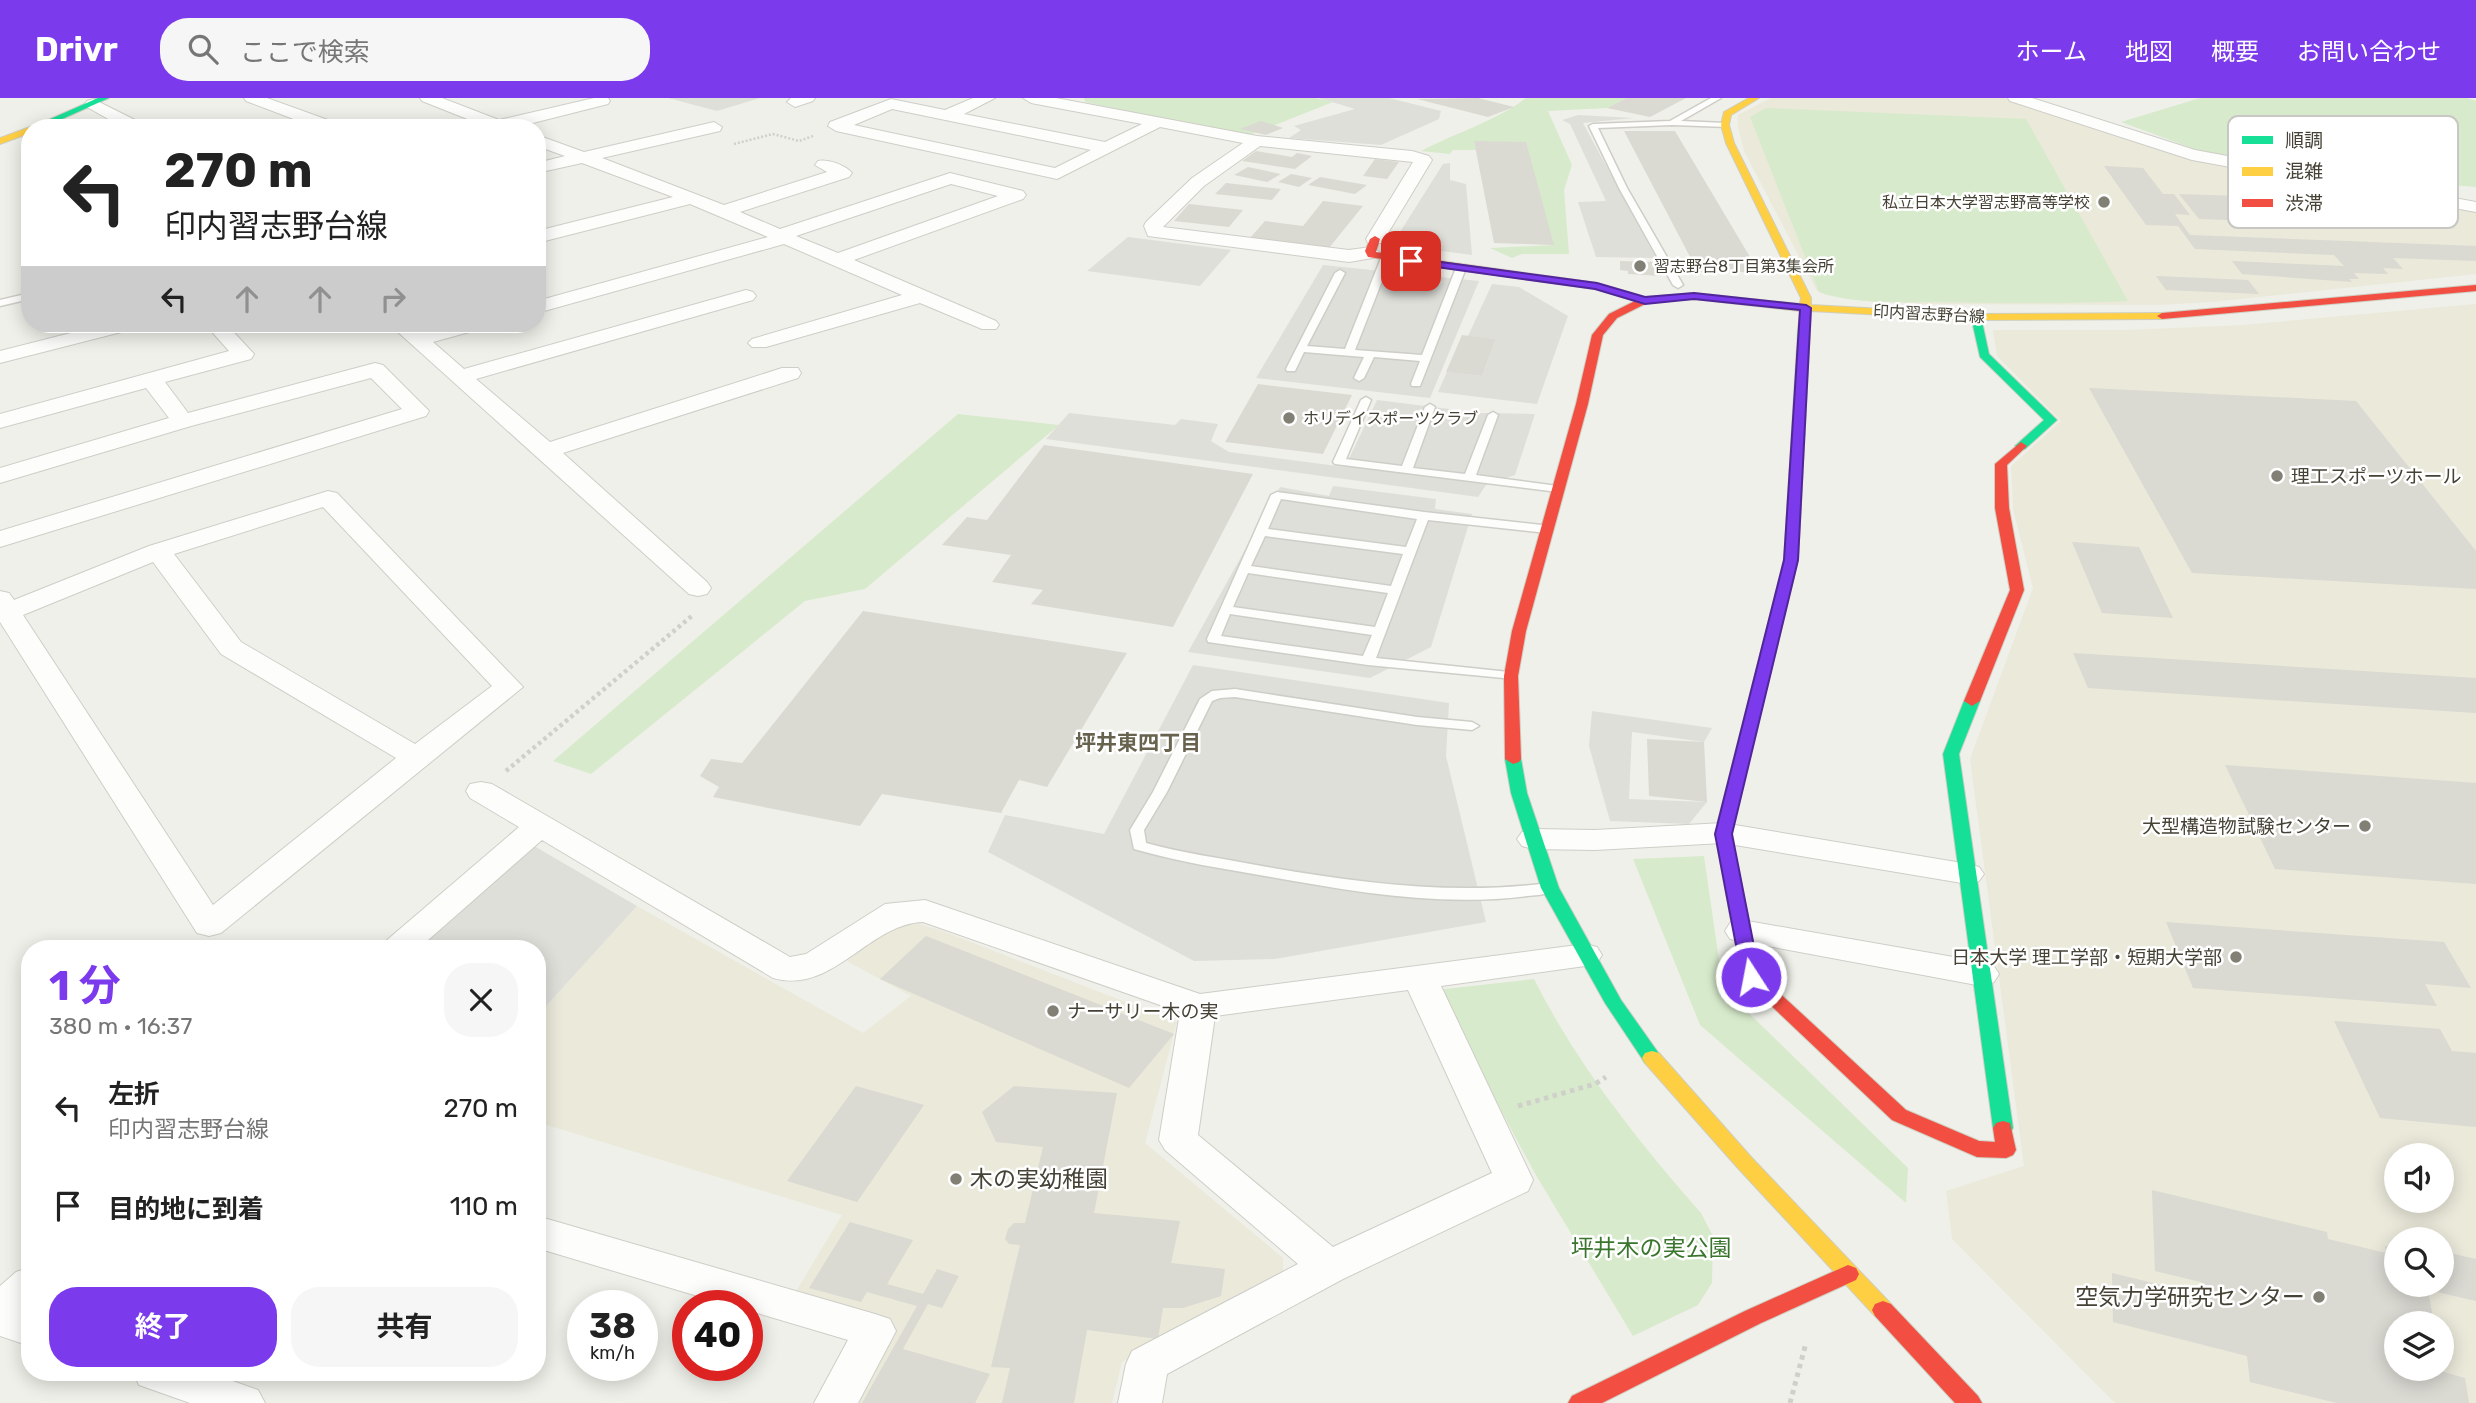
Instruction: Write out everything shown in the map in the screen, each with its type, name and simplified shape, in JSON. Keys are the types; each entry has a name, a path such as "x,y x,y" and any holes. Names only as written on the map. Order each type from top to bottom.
{"street":[{"path":"252,98 309,119"},
{"path":"428,98 483,119"},
{"path":"947,115 987,98"},
{"path":"1031,98 1057,100 1257,141 1412,156 1423,160 1377,250 1349,256 1155,232 1153,226 1198,183 1257,141"},
{"path":"1755,98 1727,114 1726,125 1730,143 1806,298 1806,308 1791,560 1723,834 1751,977 1899,1115 1977,1149 2006,1150 1951,754 2017,590 2002,508 2001,464 2051,420 1984,355 1976,317"},
{"path":"2016,98 2192,155 2228,162"},
{"path":"56,119 99,101 124,119"},
{"path":"529,119 602,101"},
{"path":"836,126 891,104 1108,148"},
{"path":"836,126 1057,174 1158,122"},
{"path":"546,166 713,127"},
{"path":"0,141 21,133"},
{"path":"546,143 577,140"},
{"path":"546,144 692,198 989,325"},
{"path":"723,211 843,173 824,165"},
{"path":"546,304 783,237 950,178 1017,195 837,260"},
{"path":"546,235 692,198"},
{"path":"2458,204 2476,207"},
{"name":"印内習志野台線","path":"1377,250 1461,268 1597,286 1645,300 1694,296 1806,308 1976,317 2173,316 2476,288"},
{"path":"460,377 746,296"},
{"path":"759,343 922,296"},
{"path":"1645,300 1613,316 1598,335 1519,631 1511,676 1511,745 1519,793 1550,888 1614,1003 1659,1068 1970,1403"},
{"path":"0,357 95,333"},
{"path":"0,421 243,354 223,333"},
{"path":"409,333 546,451 698,588"},
{"path":"417,340 443,333"},
{"path":"0,476 183,421 375,370 418,411 0,539"},
{"path":"546,451 790,373"},
{"path":"151,379 183,421"},
{"path":"328,498 509,687 416,757 209,925 4,606 159,551 328,498"},
{"path":"159,551 230,648 416,757"},
{"path":"481,791 785,970 817,964 897,912 926,911 1199,1006 1585,955"},
{"path":"408,940 541,824"},
{"path":"1533,839 1595,840 1723,834 1968,874"},
{"path":"1742,931 1982,974"},
{"path":"1140,1403 1147,1364 1329,1267 1514,1180 1419,976"},
{"path":"1199,1006 1178,1140 1329,1267"},
{"path":"546,1235 875,1331 836,1403"},
{"path":"1580,1403 1753,1317 1848,1274"},
{"path":"0,1312 21,1292"},
{"path":"0,1319 21,1326"},
{"path":"179,1381 243,1403"}],"lane":[{"path":"1672,123 1717,98"},
{"path":"1678,285 1623,188 1593,126 1672,123 1726,125"},
{"path":"1349,353 1377,250"},
{"path":"1416,384 1461,268"},
{"path":"1291,369 1340,274"},
{"path":"0,303 21,298"},
{"path":"1301,349 1426,358"},
{"path":"1359,378 1370,354"},
{"path":"1366,400 1339,462 1558,489"},
{"path":"1406,471 1430,407"},
{"path":"1469,479 1493,415"},
{"path":"1511,676 1368,661 1213,639 1277,495 1424,516 1547,529"},
{"path":"1368,661 1424,516"},
{"path":"1260,532 1411,551"},
{"path":"1244,569 1396,590"},
{"path":"1226,610 1380,632"},
{"path":"1472,726 1418,721 1235,693 1217,694 1207,699 1160,792 1137,830 1139,846 1349,886 1440,896 1508,895 1550,888"}],"path":[{"path":"733,145 773,134 799,141 836,126"},
{"path":"481,791 712,599 698,588"},
{"path":"1513,1108 1595,1084 1606,1077"},
{"path":"1790,1403 1806,1343"}],"shaded area":[{"path":"668,98 760,98 717,111"},
{"path":"1319,98 1389,98 1441,111 1439,119 1381,145 1289,138 1301,130 1294,126 1355,109"},
{"name":"私立日本大学習志野高等学校","path":"1771,98 2005,98 2136,142 2228,160 2228,228 2458,228 2458,206 2476,210 2476,274 2212,302 2159,305 1919,304 1873,302 1826,295 1817,291 1744,151 1738,115"},
{"path":"1578,115 1634,118 1583,123 1656,258 1596,257 1578,202 1606,201 1570,124 1562,120"},
{"path":"1450,163 1450,180 1466,184 1472,255 1403,246 1395,240 1443,164"},
{"path":"1128,237 1231,250 1200,286 1087,271"},
{"path":"1323,265 1479,281 1430,398 1256,378"},
{"path":"1492,284 1519,287 1568,316 1537,404 1438,392 1447,372 1482,376 1496,339 1468,336"},
{"name":"日本大学 理工学部・短期大学部","path":"2476,304 2476,1403 2115,1403 1952,1239 1946,1191 2024,1166 1970,759 2033,588 2013,509 2011,466 2061,421 1997,356 1993,330 2127,330 2243,325"},
{"path":"1377,400 1481,413 1535,414 1515,475 1486,485 1478,497 1046,439 1069,413 1175,425 1181,419 1218,424 1211,441 1229,452 1345,467"},
{"path":"1333,486 1436,499 1435,509 1472,514 1431,647 1370,678 1188,652 1280,487 1329,496"},
{"path":"1193,665 1449,703 1446,756 1486,922 1275,959 1194,961 988,852 1005,815 1104,834"},
{"path":"1592,711 1712,728 1704,742 1632,732 1629,799 1707,802 1689,824 1610,821 1589,746"},
{"path":"529,843 637,906 546,1006 546,940 426,940"},
{"name":"木の実幼稚園","path":"637,906 863,1033 911,996 847,961 892,927 918,924 940,930 1177,1022 1145,1143 1283,1258 1283,1279 1122,1362 1112,1403 855,1403 895,1324 795,1293 842,1215 546,1125 546,1006"}],"green space":[{"path":"1084,98 1316,98 1333,102 1247,136 1085,102"},
{"path":"1526,98 1627,98 1607,108 1548,111 1572,165 1564,190 1569,254 1522,254 1512,258 1490,248 1554,245 1474,142 1476,150 1453,150 1450,154 1421,151 1489,120"},
{"path":"2200,98 2467,98 2476,101 2476,187 2458,185 2458,116 2228,116 2228,155 2197,150 2121,122"},
{"path":"1766,108 2026,119 2128,301 1889,302 1846,299 1819,292 1750,117"},
{"path":"958,414 1059,425 865,589 805,601 591,774 553,761"},
{"path":"1704,856 1723,988 1908,1168 1906,1203 1700,1025 1633,859"},
{"name":"坪井木の実公園","path":"1534,979 1589,1072 1654,1158 1701,1213 1713,1236 1712,1283 1698,1305 1633,1336 1537,1177 1436,990"}],"building":[{"path":"1478,98 1514,107 1488,117 1417,99"},
{"path":"1627,98 1686,98 1650,117 1607,108"},
{"path":"1261,121 1283,128 1266,135 1240,129"},
{"path":"1624,131 1675,131 1759,272 1698,272"},
{"path":"1474,141 1526,142 1554,245 1494,243"},
{"path":"1256,151 1292,157 1297,153 1312,156 1295,169 1242,161"},
{"path":"1375,159 1399,162 1387,179 1363,176"},
{"path":"2104,166 2143,168 2163,194 2174,194 2190,215 2175,214 2190,235 2476,246 2476,261 2393,258 2403,269 2383,268 2388,274 2354,273 2359,279 2349,279 2352,282 2242,274 2232,261 2344,266 2334,255 2195,249 2178,226 2146,225"},
{"path":"1248,167 1281,174 1267,182 1234,175"},
{"path":"1291,174 1312,178 1299,187 1278,182"},
{"path":"1320,177 1367,185 1355,194 1308,185"},
{"path":"1226,183 1281,189 1272,200 1215,194"},
{"path":"2179,194 2228,196 2228,220 2199,219"},
{"path":"1323,201 1363,206 1329,248 1250,238 1265,221 1303,226"},
{"path":"1189,204 1243,210 1229,227 1174,221"},
{"name":"習志野台8丁目第3集会所","path":"1620,261 1658,262 1661,276 1628,274 1628,271 1620,270"},
{"path":"2156,276 2248,280 2259,294 2166,290"},
{"path":"1462,335 1496,339 1482,376 1446,372"},
{"name":"ホリデイスポーツクラブ","path":"1258,384 1352,395 1323,454 1225,442"},
{"name":"理工スポーツホール","path":"2089,388 2356,401 2476,551 2476,589 2192,573"},
{"path":"1044,445 1253,474 1173,627 1031,604 1043,590 992,582 1011,555 942,545 967,517 987,520"},
{"path":"2072,542 2139,547 2173,618 2102,613"},
{"path":"863,611 1127,653 1047,787 1019,780 1001,813 882,794 860,826 713,797 719,787 700,776 711,759 742,763"},
{"path":"2073,653 2476,678 2476,713 2088,688"},
{"path":"1647,739 1704,742 1707,802 1649,796"},
{"name":"大型構造物試験センター","path":"2225,765 2476,783 2476,884 2275,869"},
{"path":"2166,922 2444,942 2471,988 2425,984 2437,1006 2193,988"},
{"name":"ナーサリー木の実","path":"926,936 1174,1034 1129,1088 880,979"},
{"path":"2334,1021 2440,1029 2452,1051 2476,1053 2476,1127 2380,1118"},
{"path":"856,1086 924,1105 857,1202 787,1181"},
{"path":"1014,1086 1117,1093 1094,1213 1180,1221 1171,1263 1225,1269 1221,1296 1183,1308 1163,1308 1158,1339 1087,1330 1074,1403 1002,1403 1010,1368 991,1367 1020,1245 1009,1244 1005,1239 1008,1229 1014,1223 1025,1223 1043,1147 996,1142 982,1112"},
{"path":"2152,1190 2327,1232 2328,1239 2384,1253 2384,1297 2429,1297 2432,1311 2384,1311 2384,1381 2454,1381 2454,1375 2465,1378 2469,1403 2337,1403 2250,1382 2247,1356 2113,1322 2112,1273 2202,1295 2201,1282 2155,1271"},
{"path":"850,1222 913,1240 887,1284 923,1294 937,1269 959,1276 942,1308 928,1304 903,1349 990,1374 975,1403 862,1403 917,1306 867,1292 861,1302 809,1288"},
{"path":"2454,1254 2476,1259 2476,1301 2454,1296"}],"traffic: fast":[{"path":"55,119 105,98"},
{"path":"1976,317 1984,355 2051,420 2021,446"},
{"path":"1742,931 1723,833 1791,560 1804,330"},
{"path":"1972,701 1951,754 2003,1128"},
{"path":"1513,759 1519,793 1550,888 1614,1003 1652,1058"}],"traffic: slow":[{"path":"1755,98 1727,114 1725,125 1730,143 1806,298 1804,330"},
{"path":"0,141 21,133"},
{"path":"1659,299 1694,296 1806,308 1976,317 2162,316"},
{"path":"1652,1058 1744,1162 1883,1310"}],"traffic: jam":[{"path":"1375,239 1370,251 1372,255 1597,286 1645,300 1659,299"},
{"path":"2162,316 2476,288"},
{"path":"1513,759 1511,676 1519,631 1582,404 1598,335 1613,316 1645,300"},
{"path":"1972,701 2017,590 2002,508 2001,464 2021,446"},
{"path":"1742,931 1751,977 1899,1115 1977,1149 2006,1150 2003,1128"},
{"path":"1580,1403 1753,1317 1848,1274"},
{"path":"1883,1310 1970,1403"}],"place":[{"name":"私立日本大学習志野高等学校","path":"2104,202"},
{"name":"習志野台8丁目第3集会所","path":"1640,266"},
{"name":"ホリデイスポーツクラブ","path":"1289,418"},
{"name":"理工スポーツホール","path":"2277,476"},
{"name":"大型構造物試験センター","path":"2365,826"},
{"name":"日本大学 理工学部・短期大学部","path":"2236,957"},
{"name":"ナーサリー木の実","path":"1053,1011"},
{"name":"木の実幼稚園","path":"956,1179"},
{"name":"空気力学研究センター","path":"2319,1297"}],"district":[{"name":"坪井東四丁目","path":"1138,742"}],"route":[{"path":"1411,261 1597,286 1645,300 1694,296 1806,308 1791,560 1723,834 1751,977"}]}
